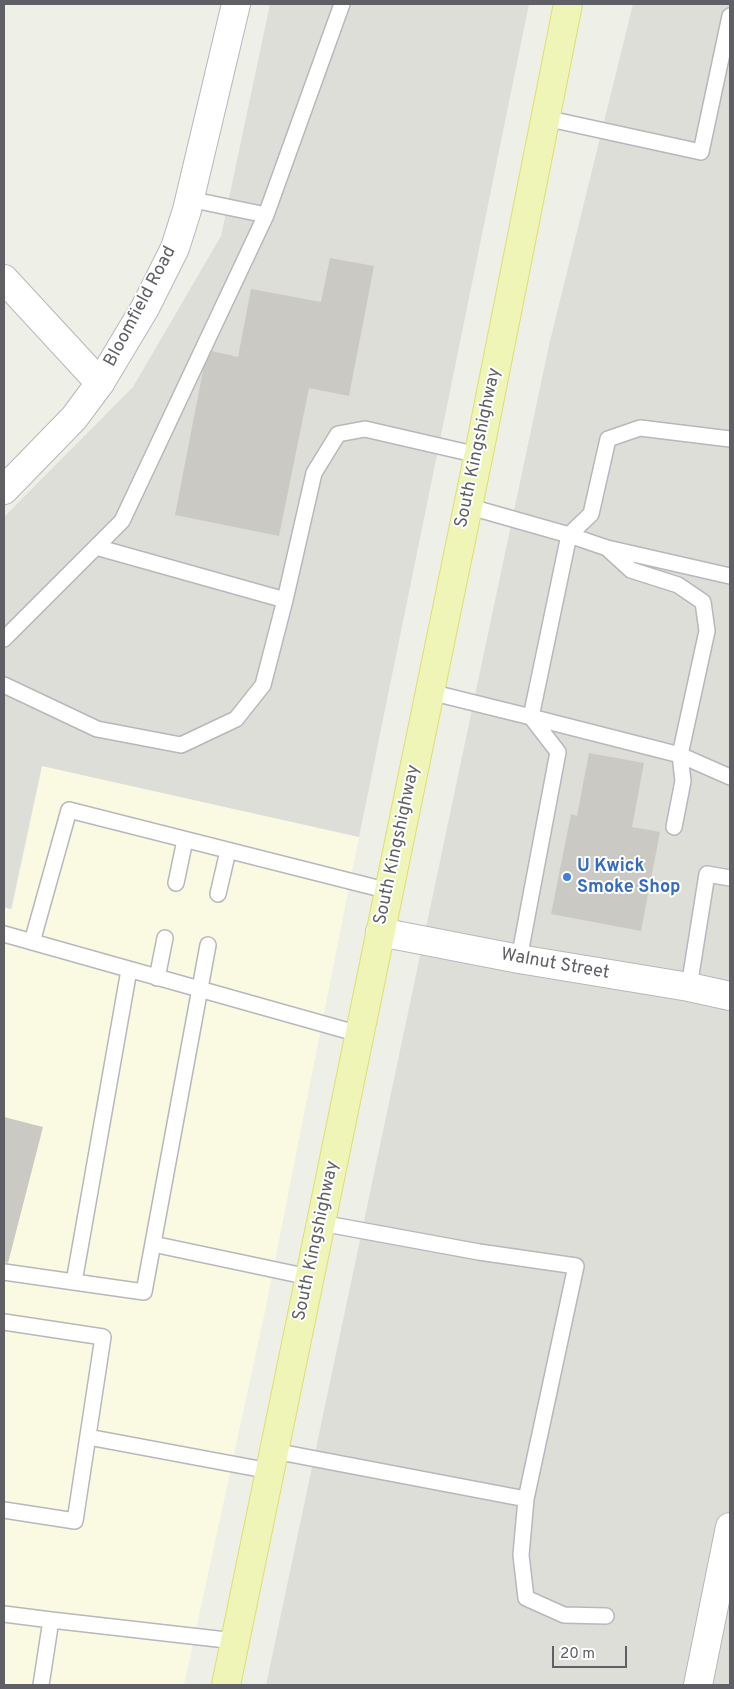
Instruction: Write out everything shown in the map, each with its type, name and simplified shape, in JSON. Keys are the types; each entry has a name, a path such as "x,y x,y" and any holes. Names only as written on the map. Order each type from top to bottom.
{"main road":[{"name":"South Kingshighway","path":"226,1685 430,692 568,4"}],"street":[{"name":"Bloomfield Road","path":"4,490 74,418 100,383 145,308 175,248 190,199 236,4"},
{"path":"4,279 100,383"},
{"name":"Walnut Street","path":"380,932 519,959 689,987 730,996"},
{"path":"698,1685 730,1527"}],"lane":[{"path":"4,639 122,521 266,216 342,4"},
{"path":"546,118 701,152 730,16"},
{"path":"190,199 266,216"},
{"path":"519,959 558,752 531,717 569,535 590,514 608,439 640,428 730,439"},
{"path":"4,685 97,729 181,745 236,719 263,685 285,600 314,473 338,434 366,429 478,454"},
{"path":"467,506 569,535 607,548 730,576"},
{"path":"96,547 285,600"},
{"path":"607,548 631,570 678,585 703,602 707,631 680,755 683,781 674,827"},
{"path":"430,692 680,755 730,777"},
{"path":"32,942 69,810 389,891"},
{"path":"176,883 185,840"},
{"path":"218,894 228,851"},
{"path":"689,987 708,874 730,878"},
{"path":"4,934 360,1034"},
{"path":"157,978 165,938"},
{"path":"4,1272 144,1292 208,945"},
{"path":"74,1282 129,970"},
{"path":"321,1223 479,1252 576,1266 526,1499 521,1555 526,1598 564,1615 606,1616"},
{"path":"153,1244 309,1277"},
{"path":"4,1322 103,1337 75,1520 4,1510"},
{"path":"88,1437 272,1461 526,1499"},
{"path":"4,1614 234,1641"},
{"path":"41,1685 50,1620"}],"shaded area":[{"path":"270,4 529,4 359,837 42,766 11,909 4,907 4,517 133,387 221,236"},
{"path":"633,4 730,4 730,1685 266,1685 549,345"},
{"path":"42,766 359,837 264,1316 184,1685 4,1685 4,908 12,909"}],"building":[{"path":"330,258 374,266 349,396 309,388 279,536 175,515 207,350 238,357 251,289 321,302"},
{"path":"589,753 644,763 632,827 660,832 641,931 551,914 571,814 577,816"},
{"path":"4,1117 43,1127 8,1263 4,1262"}],"place":[{"name":"U Kwick Smoke Shop","path":"567,877"}]}
